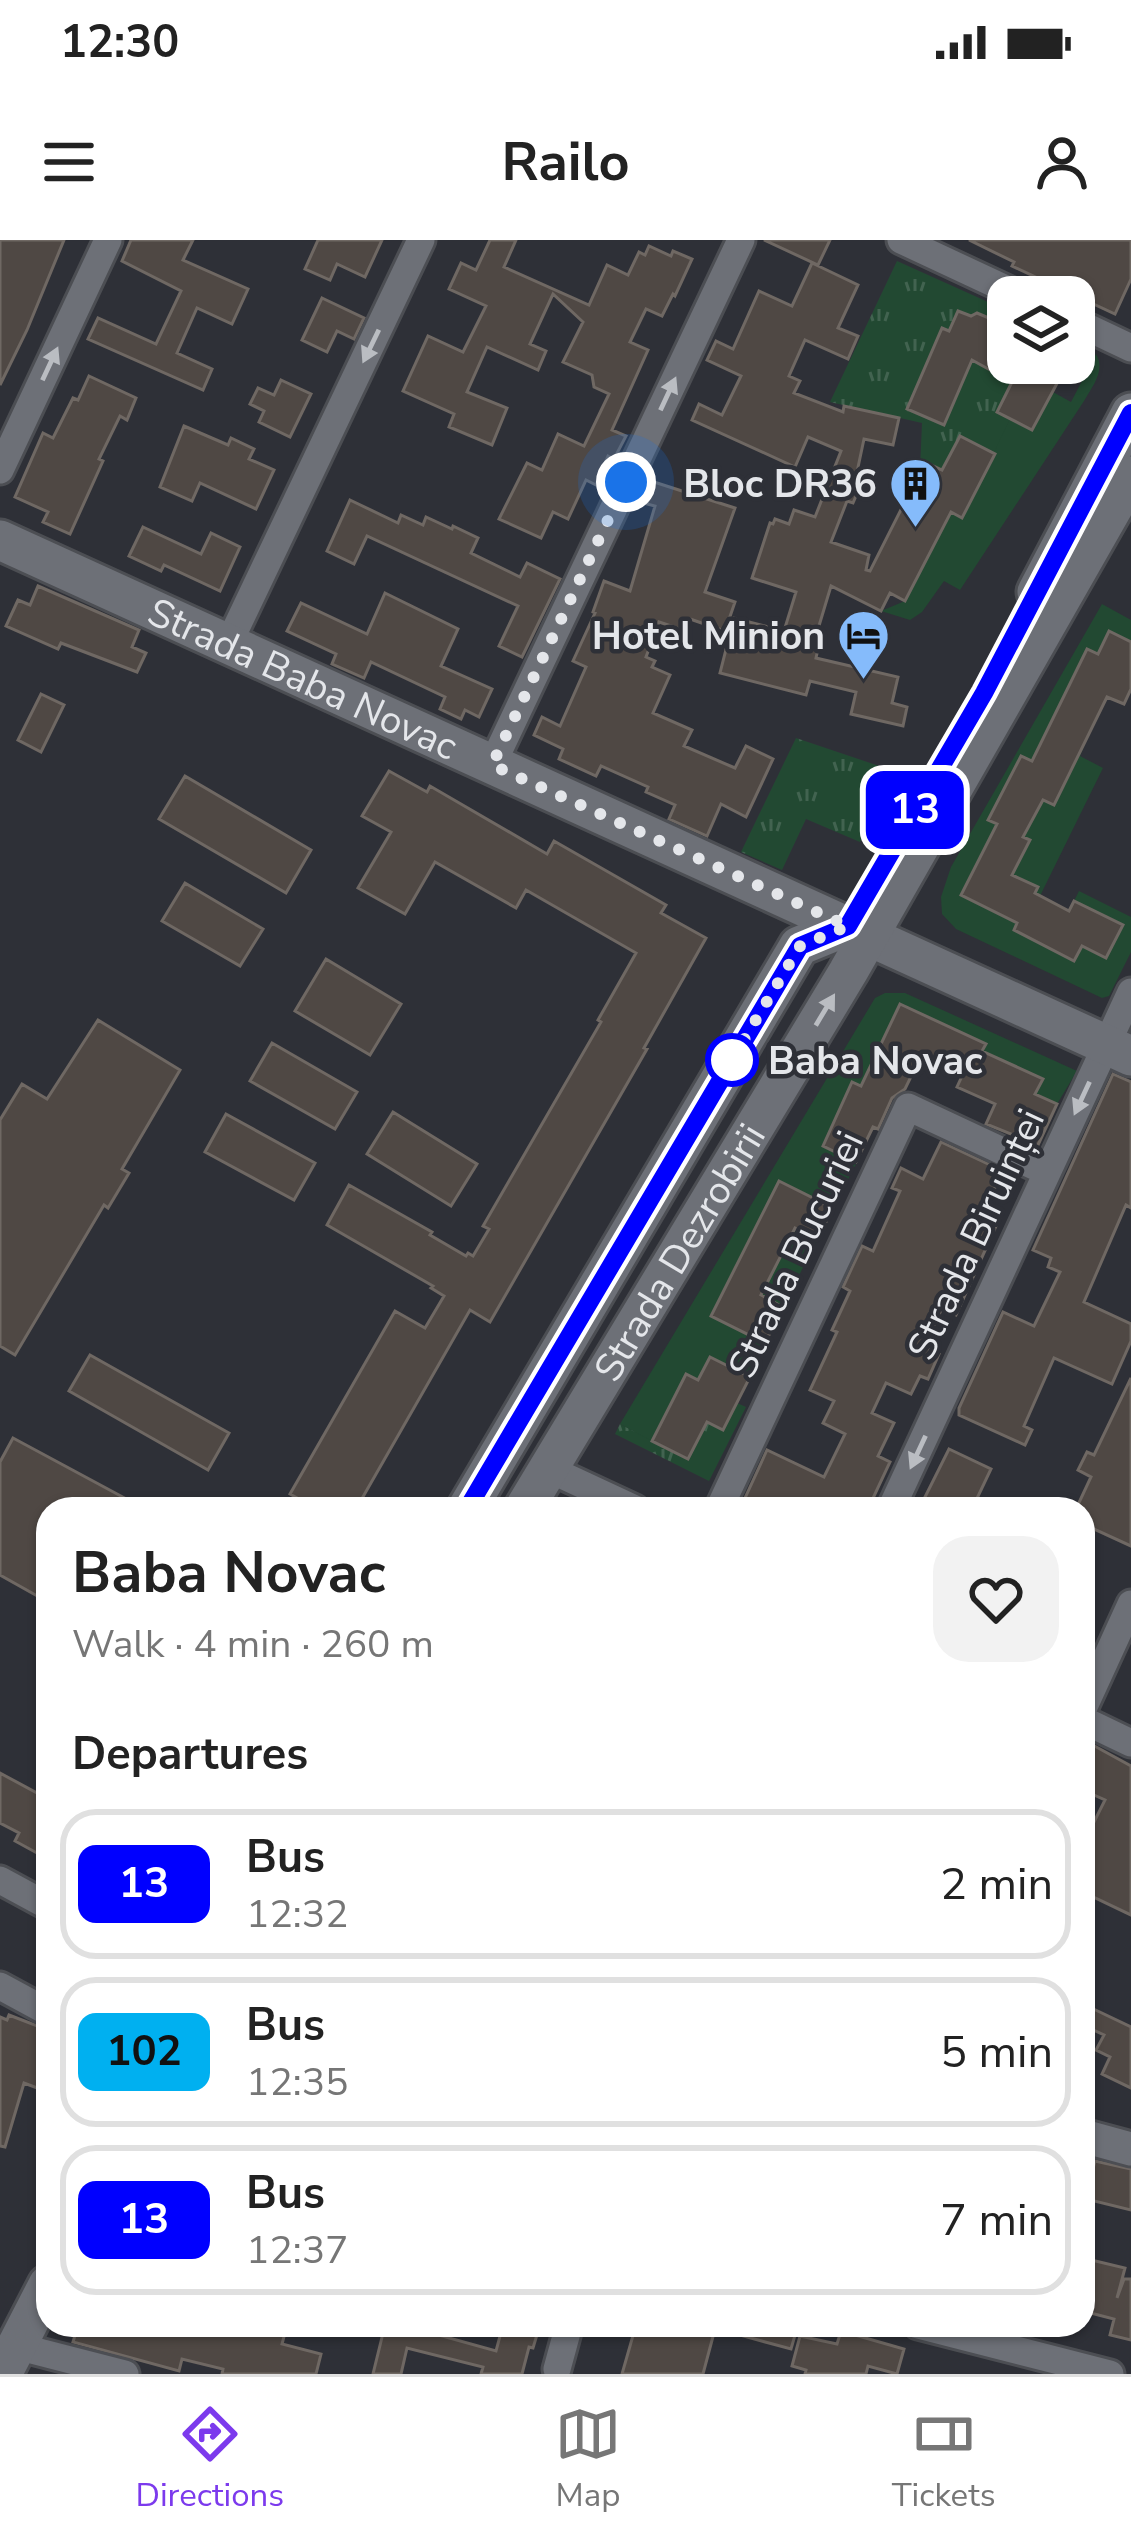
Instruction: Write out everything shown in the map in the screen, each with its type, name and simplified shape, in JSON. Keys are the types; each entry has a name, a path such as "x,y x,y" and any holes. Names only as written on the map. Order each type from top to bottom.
{"main road":[{"path":"858,930 1131,413"},
{"path":"858,930 942,812 1131,476"},
{"name":"Strada Baba Novac","path":"0,539 1119,1050"},
{"name":"Strada Dezrobirii","path":"531,1497 858,930"},
{"name":"Strada Dezrobirii","path":"474,1497 800,946 858,930"},
{"path":"9,2360 36,2307"}],"street":[{"path":"0,470 108,240"},
{"path":"228,645 421,240"},
{"path":"492,765 741,240"},
{"path":"901,240 987,280"},
{"path":"1095,331 1131,348"},
{"name":"Strada Biruinței","path":"897,1497 1047,1172 1119,1050 1131,992"},
{"name":"Strada Bucuriei","path":"724,1497 908,1107 1047,1172"},
{"path":"549,1468 610,1497"},
{"path":"1095,1683 1131,1604"},
{"path":"1095,1726 1131,1742"},
{"path":"0,1880 36,1900"},
{"path":"0,1987 36,2006"},
{"path":"1095,2139 1131,2149"},
{"path":"557,2369 566,2337"},
{"path":"965,2337 1110,2374"},
{"path":"9,2360 125,2374"}],"green space":[{"path":"897,261 987,302 987,384 1011,384 997,411 1010,419 995,454 960,436 942,470 925,462 920,470 922,423 830,402"},
{"path":"1080,384 1094,384 960,590 944,581 922,612 910,620 881,611 905,601 951,512 963,517 1010,419 1032,430 1053,392 1071,402"},
{"path":"1102,604 1131,620 1131,642 1109,631 1098,654 1087,650 1055,717 1089,734 1080,756 1103,768 1040,896 1035,893 1037,887 1012,875 1029,841 1023,837 1043,800 1055,805 1079,756 1044,738 1032,761 1020,756 989,819 997,824 961,895 1017,923 1015,931 1074,960 1082,946 1106,957 1122,925 1074,901 1079,891 1131,917 1131,952 1109,996 1102,998 956,929 942,914 941,897 951,867"},
{"path":"796,738 900,773 860,842 806,819 782,870 741,852"},
{"path":"905,993 1077,1071 1057,1104 1035,1094 1042,1080 982,1051 985,1043 900,1004 861,1086 852,1083 823,1146 857,1162 833,1208 779,1181 712,1315 765,1343 750,1377 710,1358 698,1380 686,1375 652,1441 620,1424 875,998"},
{"path":"795,1228 817,1240 783,1307 761,1296"},
{"path":"737,1403 746,1407 709,1481 615,1434 620,1424 688,1458 707,1422"}],"building":[{"path":"0,240 64,240 0,385"},
{"path":"131,240 193,240 183,260 248,289 232,324 197,308 177,353 212,369 203,390 88,339 98,318 156,344 181,291 122,261"},
{"path":"318,240 382,240 365,277 337,264 330,280 305,269"},
{"path":"490,240 516,240 504,267 589,305 607,265 628,275 639,252 645,255 649,246 692,259 662,316 646,309 630,342 648,350 612,430 626,436 614,459 608,456 596,485 586,480 568,519 553,512 541,538 499,519 527,463 542,470 558,434 584,446 609,394 594,387 592,375 563,362 583,322 553,294 530,344 546,351 538,370 487,347 467,392 507,408 492,445 449,427 454,414 403,391 428,336 463,352 486,306 449,289 461,263 476,270"},
{"path":"764,240 830,240 818,265"},
{"path":"969,240 1131,240 1131,279 1115,314 1095,305 1095,276 1033,276 1012,266 1014,262"},
{"path":"812,263 858,285 838,328 858,336 848,359 805,340 789,376 800,381 794,393 843,412 844,406 899,418 893,445 864,439 857,472 865,475 853,503 847,501 831,542 869,555 866,570 870,571 925,462 942,470 960,436 995,454 962,518 951,512 905,601 890,593 881,611 831,586 815,639 820,640 816,658 898,677 892,703 907,707 903,726 851,714 856,692 810,681 806,695 720,673 734,618 784,631 796,592 752,578 770,523 775,519 789,524 794,510 815,517 841,451 808,437 795,467 692,420 699,404 722,415 741,376 707,360 716,341 733,349 759,291 792,306"},
{"path":"322,298 364,318 354,339 337,331 327,352 302,340"},
{"path":"958,311 987,317 987,368 972,360 944,425 907,409 942,328 949,331"},
{"path":"89,376 136,398 127,420 120,416 99,459 103,461 70,534 43,522 48,512 15,497 43,433 53,438"},
{"path":"281,380 311,394 290,437 259,422 264,411 250,404 258,388 274,395"},
{"path":"1011,384 1057,384 1032,430 997,412"},
{"path":"184,426 228,445 231,438 254,449 249,459 274,470 256,509 200,483 192,501 160,487"},
{"path":"654,482 735,508 705,592 735,602 725,631 690,619 686,631 659,622 646,657 655,661 652,667 670,675 653,713 692,730 684,746 735,768 746,746 773,759 746,817 721,804 707,836 669,819 675,805 646,792 648,787 601,766 596,776 559,759 563,749 534,735 542,717 560,726 586,667 573,661 604,581 630,591 655,506 647,504"},
{"path":"350,500 398,523 401,515 423,525 426,517 453,526 478,538 471,553 520,577 527,563 560,579 522,657 499,646 518,606 367,536 354,564 327,551"},
{"path":"143,527 201,554 211,533 240,547 220,591 164,565 161,571 129,556"},
{"path":"38,586 139,630 132,647 146,653 137,672 61,643 58,649 6,626 18,600 30,605"},
{"path":"385,593 458,629 441,666 492,689 479,717 465,710 461,719 440,709 445,697 371,662 364,678 332,664 336,654 287,631 301,603 367,634"},
{"path":"1109,631 1131,642 1131,689 1124,704 1107,697 1054,805 1043,800 1023,837 1030,840 1012,875 1038,887 1035,893 1069,911 1074,901 1123,925 1106,958 1082,946 1074,961 1014,930 1017,923 961,895 997,824 988,820 1021,756 1032,761 1087,649 1098,654"},
{"path":"41,694 64,705 41,752 18,740"},
{"path":"389,771 427,792 430,786 547,854 554,841 666,905 661,913 706,938 490,1322 470,1310 363,1497 295,1497 290,1494 395,1311 425,1328 444,1296 327,1225 349,1185 473,1256 489,1229 483,1226 636,953 526,890 516,908 435,862 405,914 358,888 391,832 362,816"},
{"path":"185,776 311,850 286,893 159,819"},
{"path":"185,883 263,929 240,966 162,921"},
{"path":"326,959 401,1004 370,1055 295,1011"},
{"path":"900,1004 986,1044 982,1051 1043,1079 1035,1094 1057,1104 1038,1145 986,1124 995,1104 957,1087 962,1076 920,1058 905,1089 892,1098 878,1129 873,1127 856,1162 823,1146 852,1082 861,1086"},
{"path":"98,1020 180,1070 122,1169 129,1173 108,1208 104,1205 15,1355 0,1346 0,1120 22,1084 47,1099"},
{"path":"272,1043 357,1092 335,1129 250,1081"},
{"path":"1113,1074 1131,1082 1131,1208 1126,1205 1084,1302 1131,1324 1131,1341 1112,1384 1054,1358 1024,1426 1032,1430 1025,1445 959,1415 959,1408 1003,1312 1034,1326 1060,1272 1048,1267 1051,1258 1033,1250"},
{"path":"393,1112 477,1164 451,1206 367,1154"},
{"path":"226,1114 315,1163 294,1200 205,1152"},
{"path":"941,1142 1003,1171 985,1208 1001,1215 956,1315 942,1308 924,1347 939,1354 928,1379 920,1376 911,1394 886,1383 872,1413 894,1423 878,1456 890,1462 874,1497 745,1497 767,1450 824,1477 845,1434 823,1423 834,1401 810,1390 837,1332 832,1330 850,1291 843,1287 862,1246 873,1251 900,1191 892,1188 901,1168 923,1179"},
{"path":"779,1181 833,1208 817,1240 795,1228 761,1295 783,1307 765,1343 711,1316"},
{"path":"90,1355 229,1433 208,1470 69,1391"},
{"path":"710,1357 750,1377 723,1430 707,1422 688,1459 652,1441 686,1374 698,1380"},
{"path":"1131,1378 1131,1546 1095,1530 1095,1497 1082,1497 1091,1477 1078,1470 1087,1452 1094,1455"},
{"path":"13,1438 123,1497 36,1497 36,1595 0,1575 0,1462"},
{"path":"949,1449 991,1469 978,1497 925,1497"},
{"path":"1095,1746 1131,1766 1131,1915 1095,1898 1095,1820 1105,1800 1095,1795"},
{"path":"0,1773 36,1792 36,1852 15,1841 19,1833 0,1823"},
{"path":"1095,2010 1131,2027 1131,2088 1102,2074 1110,2057 1096,2050 1104,2035 1095,2031"},
{"path":"9,2015 36,2025 36,2088 24,2083 5,2147 0,2146 0,2017 7,2020"},
{"path":"1095,2161 1131,2169 1131,2210 1095,2201"},
{"path":"1095,2261 1125,2268 1117,2298 1124,2279 1131,2279 1131,2340 1110,2335 1114,2319 1095,2314"},
{"path":"74,2337 284,2337 282,2344 321,2354 316,2374 222,2374 223,2369 182,2359 179,2371 73,2342"},
{"path":"382,2337 446,2337 496,2351 500,2337 536,2337 522,2374 481,2374 483,2367 407,2348 401,2374 373,2374"},
{"path":"633,2337 713,2337 703,2374 622,2374"},
{"path":"747,2337 794,2337 791,2349"},
{"path":"800,2337 837,2344 839,2337 862,2337 904,2349 897,2374 868,2366 866,2374 805,2374 806,2370 792,2366"}],"bus line":[{"name":"13","path":"474,1497 800,946 848,926 984,693 1131,413"}],"place":[{"name":"Bloc DR36","path":"916,529"},
{"name":"Hotel Minion","path":"864,681"},
{"name":"Baba Novac","path":"732,1060"}],"route":[{"path":"626,482 492,765 848,926 800,946 732,1060"}]}
